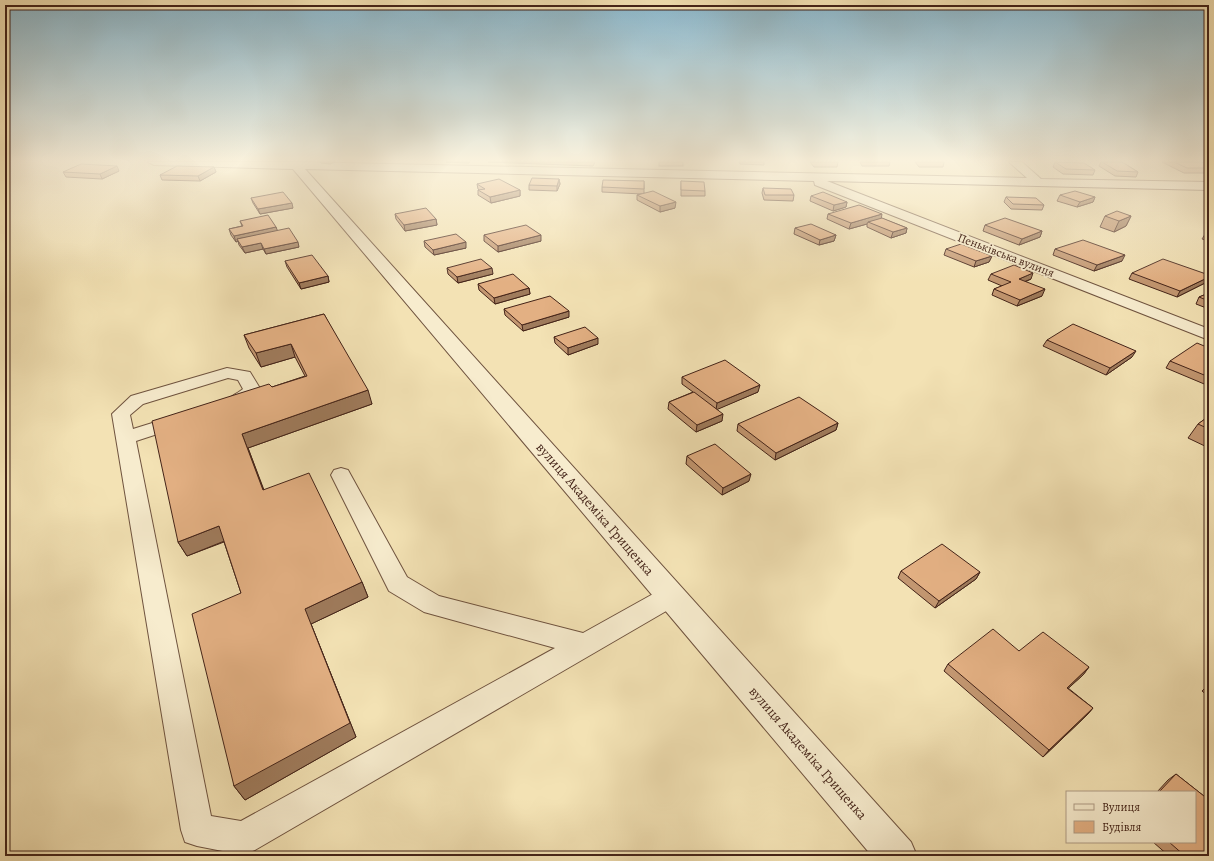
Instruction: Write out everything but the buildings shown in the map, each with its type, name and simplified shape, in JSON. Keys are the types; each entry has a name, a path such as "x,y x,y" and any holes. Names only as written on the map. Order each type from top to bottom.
{"street":[{"name":"вулиця Академіка Грищенка","path":"328,202 897,856"},
{"name":"Пеньківська вулиця","path":"871,202 1209,335"}],"lane":[{"path":"125,438 240,401 252,390 244,376 227,373 138,400 121,414 125,438 197,830 244,838 671,596"},
{"path":"341,475 398,584 433,605 586,644"}]}
